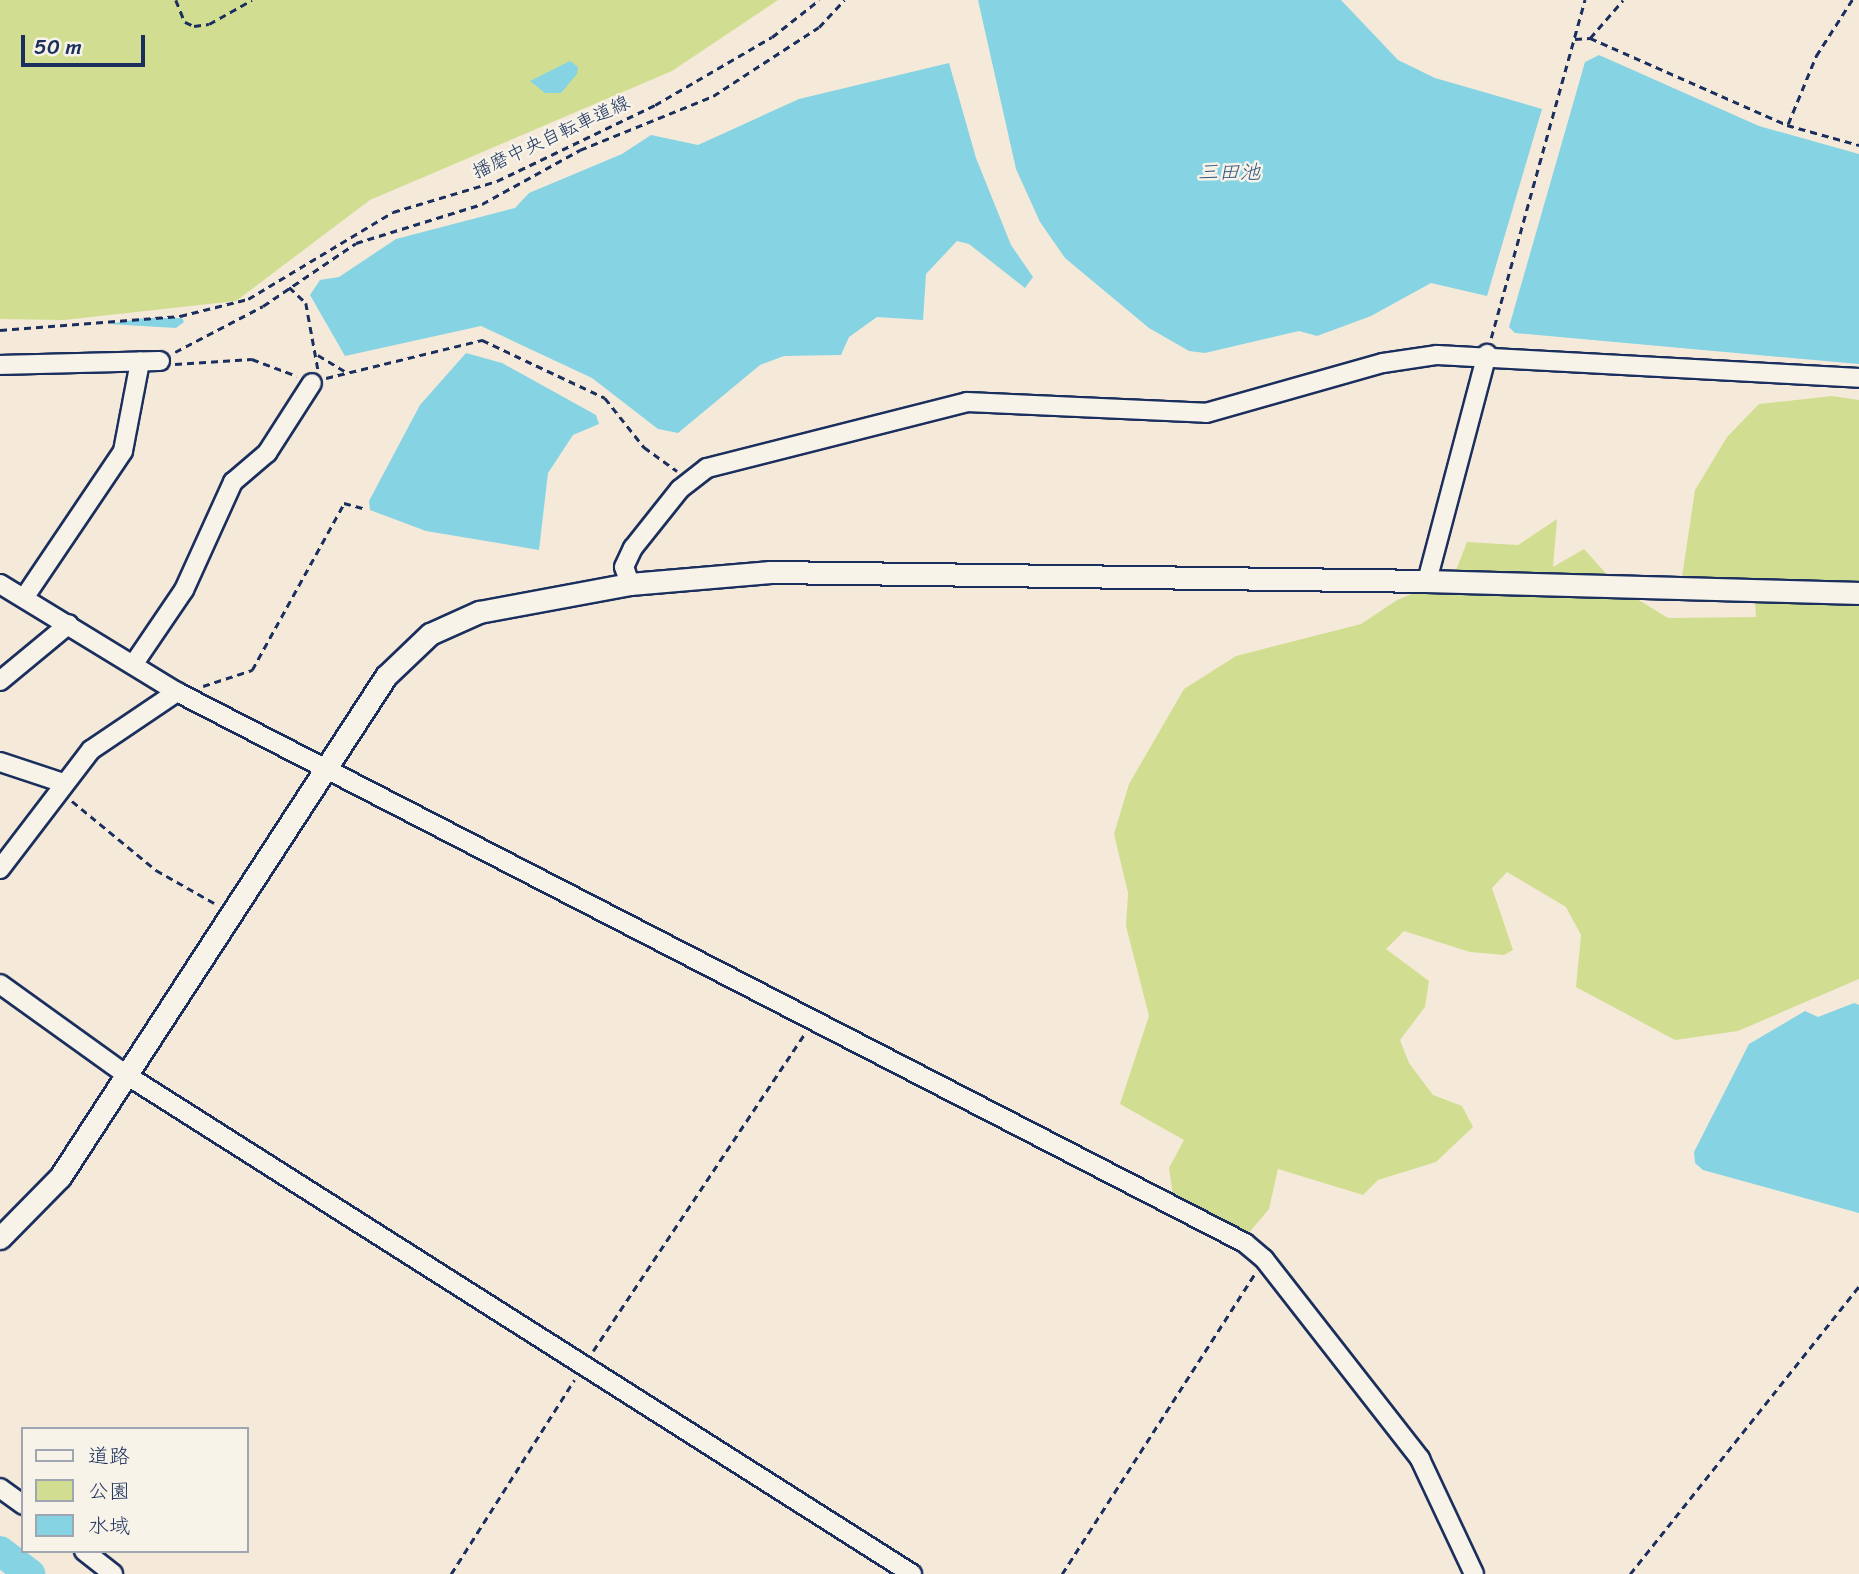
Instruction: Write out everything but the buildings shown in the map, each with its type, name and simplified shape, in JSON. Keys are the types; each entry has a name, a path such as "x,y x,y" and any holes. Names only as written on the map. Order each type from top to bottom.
{"street":[{"path":"1427,580 1487,354"},
{"path":"630,584 624,566 633,548 691,481 707,468 967,402 1206,413 1383,363 1487,354 1859,378"},
{"path":"0,365 160,361"},
{"path":"24,598 123,451 141,362"},
{"path":"135,662 184,590 233,482 267,453 312,383"},
{"path":"0,1238 60,1177 386,676 430,634 516,601 630,584 770,572 1427,580 1859,593"},
{"path":"0,584 135,662 184,695 1206,1219 1264,1259 1420,1459 1474,1574"},
{"path":"0,681 69,624"},
{"path":"0,869 91,750 184,695"},
{"path":"0,762 61,787"},
{"path":"0,984 128,1076 585,1363 912,1574"},
{"path":"0,1488 21,1504"},
{"path":"87,1553 113,1574"}],"path":[{"path":"176,0 177,11 194,26 209,24 251,0"},
{"name":"播磨中央自転車道線","path":"0,330 180,316 248,299 393,212 497,181 655,105 772,37 819,0"},
{"path":"160,361 289,287 356,243 482,204 580,150 713,96 819,27 844,0"},
{"path":"1487,354 1586,0"},
{"path":"1590,38 1623,0"},
{"path":"1787,125 1816,57 1852,0"},
{"path":"1575,39 1590,38 1787,125 1859,145"},
{"path":"289,287 306,303 317,354 312,383"},
{"path":"160,361 269,361 312,383 345,371 482,340 605,398 644,447 691,481"},
{"path":"317,354 345,371"},
{"path":"184,695 205,684 252,670 344,503 366,509"},
{"path":"61,787 156,870 233,911"},
{"path":"452,1574 585,1363 815,1019"},
{"path":"1062,1574 1264,1259"},
{"path":"1630,1574 1859,1286"}],"green space":[{"path":"0,0 778,0 672,71 370,200 236,301 64,320 0,319"},
{"path":"1832,396 1859,400 1859,979 1738,1031 1675,1040 1576,987 1581,935 1566,907 1507,872 1492,888 1513,950 1504,955 1470,952 1404,931 1386,949 1429,981 1425,1007 1400,1040 1409,1063 1433,1095 1462,1106 1473,1127 1436,1162 1378,1180 1363,1195 1278,1169 1269,1209 1247,1235 1173,1195 1169,1168 1184,1140 1120,1104 1149,1016 1126,926 1128,893 1114,834 1129,784 1184,689 1236,656 1361,624 1397,600 1453,578 1467,542 1518,545 1557,519 1553,567 1584,549 1619,588 1668,618 1756,617 1754,584 1682,577 1695,490 1727,437 1759,404"}],"water":[{"name":"三田池","path":"978,0 1341,0 1398,60 1435,78 1542,109 1487,296 1431,283 1371,316 1317,336 1299,331 1205,353 1189,351 1149,328 1065,258 1040,222 1016,169"},
{"path":"1599,55 1759,126 1859,154 1859,364 1515,333 1509,327 1585,62"},
{"path":"570,61 578,67 577,74 561,93 545,93 530,81"},
{"path":"949,63 976,158 1011,245 1033,277 1025,288 969,244 957,241 926,274 923,320 877,317 849,337 841,355 784,356 760,365 678,433 658,429 592,378 481,326 345,356 310,295 320,280 339,277 396,239 515,208 529,193 622,154 651,135 698,145 799,99"},
{"path":"145,318 182,318 184,322 176,328 108,324"},
{"path":"466,353 502,363 596,415 599,424 573,435 548,473 539,550 426,531 370,510 369,501 420,405"},
{"path":"1854,1003 1859,1005 1859,1213 1703,1170 1695,1163 1694,1152 1749,1044 1805,1011 1818,1017"}],"waterway":[{"path":"0,1551 30,1574"}]}
